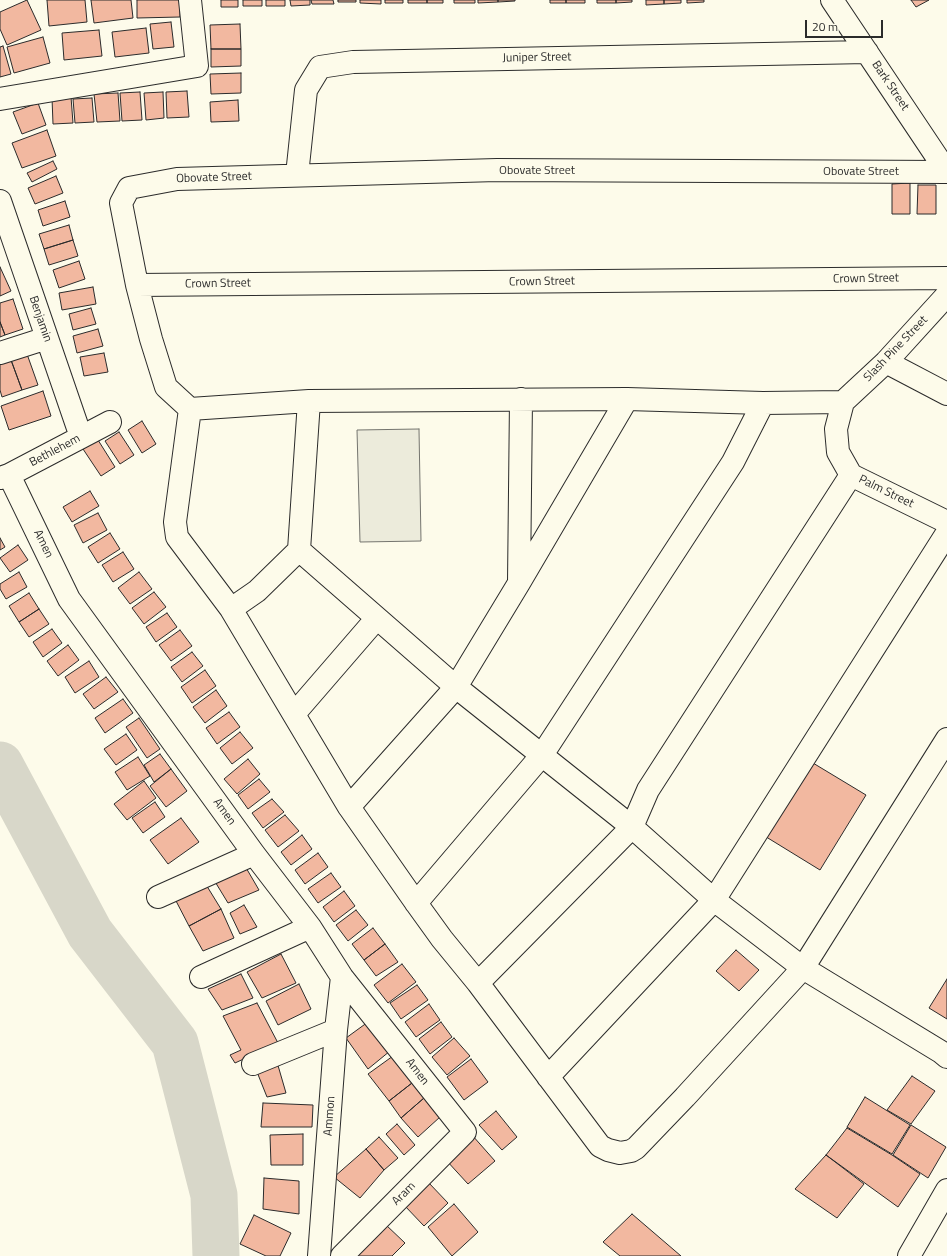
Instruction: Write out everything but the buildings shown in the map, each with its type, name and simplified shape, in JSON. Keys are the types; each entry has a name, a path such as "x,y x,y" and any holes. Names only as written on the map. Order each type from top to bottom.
{"street":[{"path":"0,98 197,66 190,0"},
{"name":"Bark Street","path":"832,0 947,172"},
{"name":"Juniper Street","path":"297,176 306,90 320,67 353,62 867,52"},
{"name":"Obovate Street","path":"137,285 120,203 129,188 177,178 497,170 947,172"},
{"name":"Benjamin","path":"0,201 8,249 47,338 81,437"},
{"name":"Crown Street","path":"137,285 947,278"},
{"path":"137,285 151,339 166,387 190,409 309,401 627,399 763,403 843,402"},
{"name":"Slash Pine Street","path":"843,402 886,362 947,294"},
{"path":"0,353 47,338"},
{"path":"886,362 947,394"},
{"path":"519,583 521,399"},
{"path":"349,808 456,686 519,583 627,399"},
{"path":"231,609 257,592 299,550 309,401"},
{"name":"Palm Street","path":"843,402 836,429 837,445 838,452 851,475 947,522"},
{"path":"416,903 542,755 734,462 763,403"},
{"path":"190,409 175,522 177,537 231,609 349,808 442,939 478,983 600,1146 608,1150 620,1154 636,1148 685,1097 803,968 947,739"},
{"name":"Bethlehem","path":"4,477 110,422"},
{"path":"478,983 632,827 648,790 851,475"},
{"name":"Amen","path":"4,477 69,599 254,854 310,927 342,977 465,1132"},
{"path":"548,1077 714,900 947,533"},
{"path":"299,550 456,686 632,827 714,900 803,968 947,1057"},
{"path":"294,714 377,618"},
{"path":"158,897 254,854"},
{"path":"201,977 310,927"},
{"name":"Ammon","path":"319,1256 336,1030 342,977"},
{"path":"253,1064 336,1030"},
{"name":"Aram","path":"342,1256 465,1132"},
{"path":"909,1256 947,1190"}],"shaded area":[{"path":"419,429 421,541 360,542 357,430"}],"waterway":[{"path":"0,765 90,933 175,1043 214,1195 216,1256"}]}
